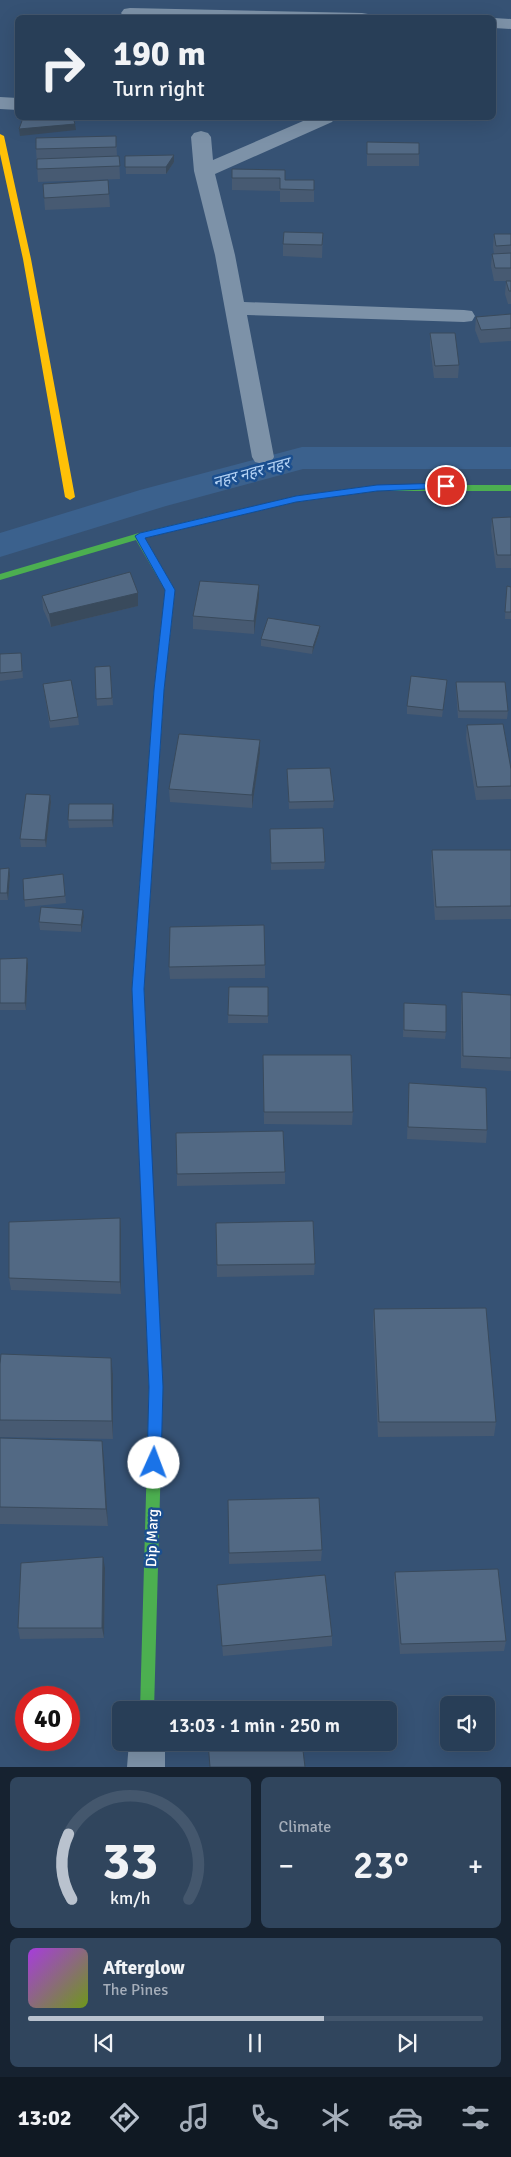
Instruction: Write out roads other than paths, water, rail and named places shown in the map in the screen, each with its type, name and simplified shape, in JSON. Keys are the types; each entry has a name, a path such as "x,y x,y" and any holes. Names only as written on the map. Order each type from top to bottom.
{"street":[{"path":"130,10 333,11 350,15"},
{"path":"496,23 511,24"},
{"path":"0,103 15,104"},
{"path":"204,171 320,120"},
{"path":"0,136 26,259 70,497"},
{"path":"201,137 204,171 225,255 263,457"},
{"path":"235,308 464,316"},
{"path":"0,577 140,536 296,499 377,488 511,488"},
{"name":"Dip Marg","path":"140,536 170,590 159,690 138,989 156,1387 148,1701"},
{"path":"146,1767 147,1751"}],"waterway":[{"name":"नहर नहर नहर","path":"0,545 153,498 302,458 511,458"}]}
